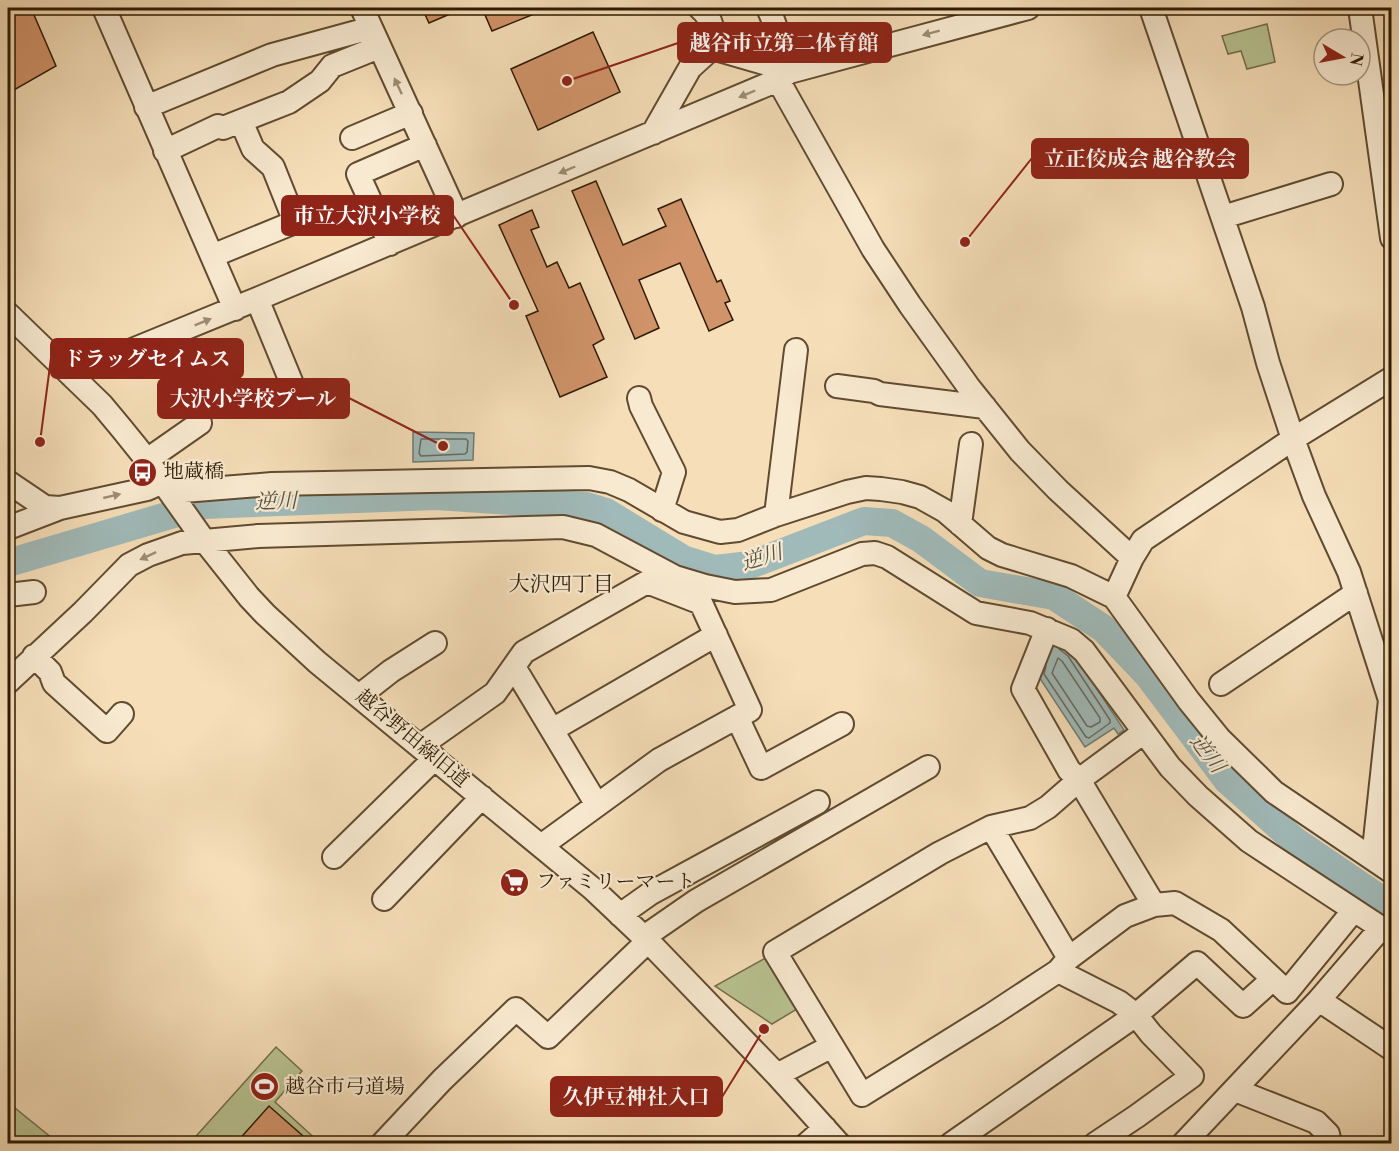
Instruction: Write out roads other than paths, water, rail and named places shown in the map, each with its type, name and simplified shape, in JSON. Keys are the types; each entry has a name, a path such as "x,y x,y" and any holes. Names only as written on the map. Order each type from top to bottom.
{"street":[{"path":"104,8 235,309"},
{"path":"653,133 690,68 712,48 714,30 708,14 700,8"},
{"path":"768,8 779,33 780,74 873,249 910,305 1020,451 1058,490 1132,558"},
{"path":"70,375 235,309 653,133 780,74 963,16 1028,8"},
{"path":"1151,8 1253,307 1268,363 1293,439 1314,496 1349,572 1390,700 1373,860"},
{"path":"1360,8 1392,238"},
{"path":"146,107 272,55 371,27"},
{"path":"371,27 457,216"},
{"path":"165,151 218,126 223,128 289,102 320,81 371,27"},
{"path":"712,48 780,74"},
{"path":"352,138 411,113"},
{"path":"212,256 295,222 273,167 253,149 241,121"},
{"path":"390,244 358,174 425,144"},
{"path":"1223,218 1331,184"},
{"path":"257,299 297,396"},
{"name":"越谷野田線旧道","path":"8,314 102,405 147,460 200,535 249,597 266,614 317,662 593,889 646,939 777,1075 832,1136"},
{"path":"776,515 796,350"},
{"path":"1114,597 1143,540 1293,439 1392,378"},
{"path":"837,386 874,391 880,394 985,407"},
{"path":"639,398 674,472 662,510"},
{"path":"147,460 200,423"},
{"path":"960,524 971,444"},
{"path":"8,528 60,508 147,489 169,490 272,484 589,478 610,482 629,490 684,522 720,532 738,530 776,515 866,488 920,497 945,511 988,548 1002,555 1071,576 1114,597 1189,701 1219,738 1274,792 1392,872"},
{"path":"8,482 45,507 60,508"},
{"path":"8,682 83,612 129,565 200,535 563,527 596,535 675,577 735,592 771,590 862,554 875,553 887,557 976,613 1030,623 1071,640 1084,651 1170,767 1198,796 1249,841 1386,931 1183,1143"},
{"path":"334,857 427,752 495,693 524,652 647,582 701,603 750,711 659,760 541,846"},
{"path":"8,595 34,591"},
{"path":"1221,684 1356,593"},
{"path":"1047,629 1023,689 1070,770 1079,780 1154,905"},
{"path":"552,730 716,635"},
{"path":"359,696 391,670 435,643"},
{"path":"34,656 50,672 54,683 107,731 122,714"},
{"path":"514,667 597,805"},
{"path":"737,717 761,768 842,724"},
{"path":"1144,732 1079,780 1048,807 1030,818 991,827 940,853 775,952 862,1095 991,1015 1064,964 1125,916 1154,905 1175,903 1221,930 1287,992 1353,910"},
{"path":"382,1143 442,1080 516,1009 548,1037 646,939 696,901 928,767"},
{"path":"384,899 482,797"},
{"path":"620,915 651,893 818,802"},
{"path":"991,827 1064,964 1136,1015 1192,1076 1095,1143"},
{"path":"951,1143 1136,1015 1197,963 1243,1006 1273,979"},
{"path":"1319,1000 1392,1049"},
{"path":"777,1075 832,1046"},
{"path":"1235,1090 1316,1122 1328,1134 1330,1143"},
{"path":"807,1143 832,1136"}],"water":[{"path":"413,432 474,433 473,460 413,462"},
{"path":"1052,640 1072,651 1124,730 1118,734 1114,728 1085,747 1037,674"}],"waterway":[{"name":"逆川","path":"8,563 204,505 436,496 586,506 606,512 683,559 715,569 750,565 864,521 892,523 921,539 980,583 1054,596 1104,629 1148,675 1227,780 1294,840 1392,907"}],"place":[{"name":"越谷市立第二体育館","path":"567,81"},
{"name":"立正佼成会 越谷教会","path":"965,242"},
{"name":"市立大沢小学校","path":"514,305"},
{"name":"ドラッグセイムス","path":"40,442"},
{"name":"大沢小学校プール","path":"443,446"},
{"name":"地蔵橋","path":"143,472"},
{"name":"ファミリーマート","path":"515,882"},
{"name":"久伊豆神社入口","path":"764,1029"},
{"name":"越谷市弓道場","path":"264,1087"}],"district":[{"name":"大沢四丁目","path":"561,585"}]}
